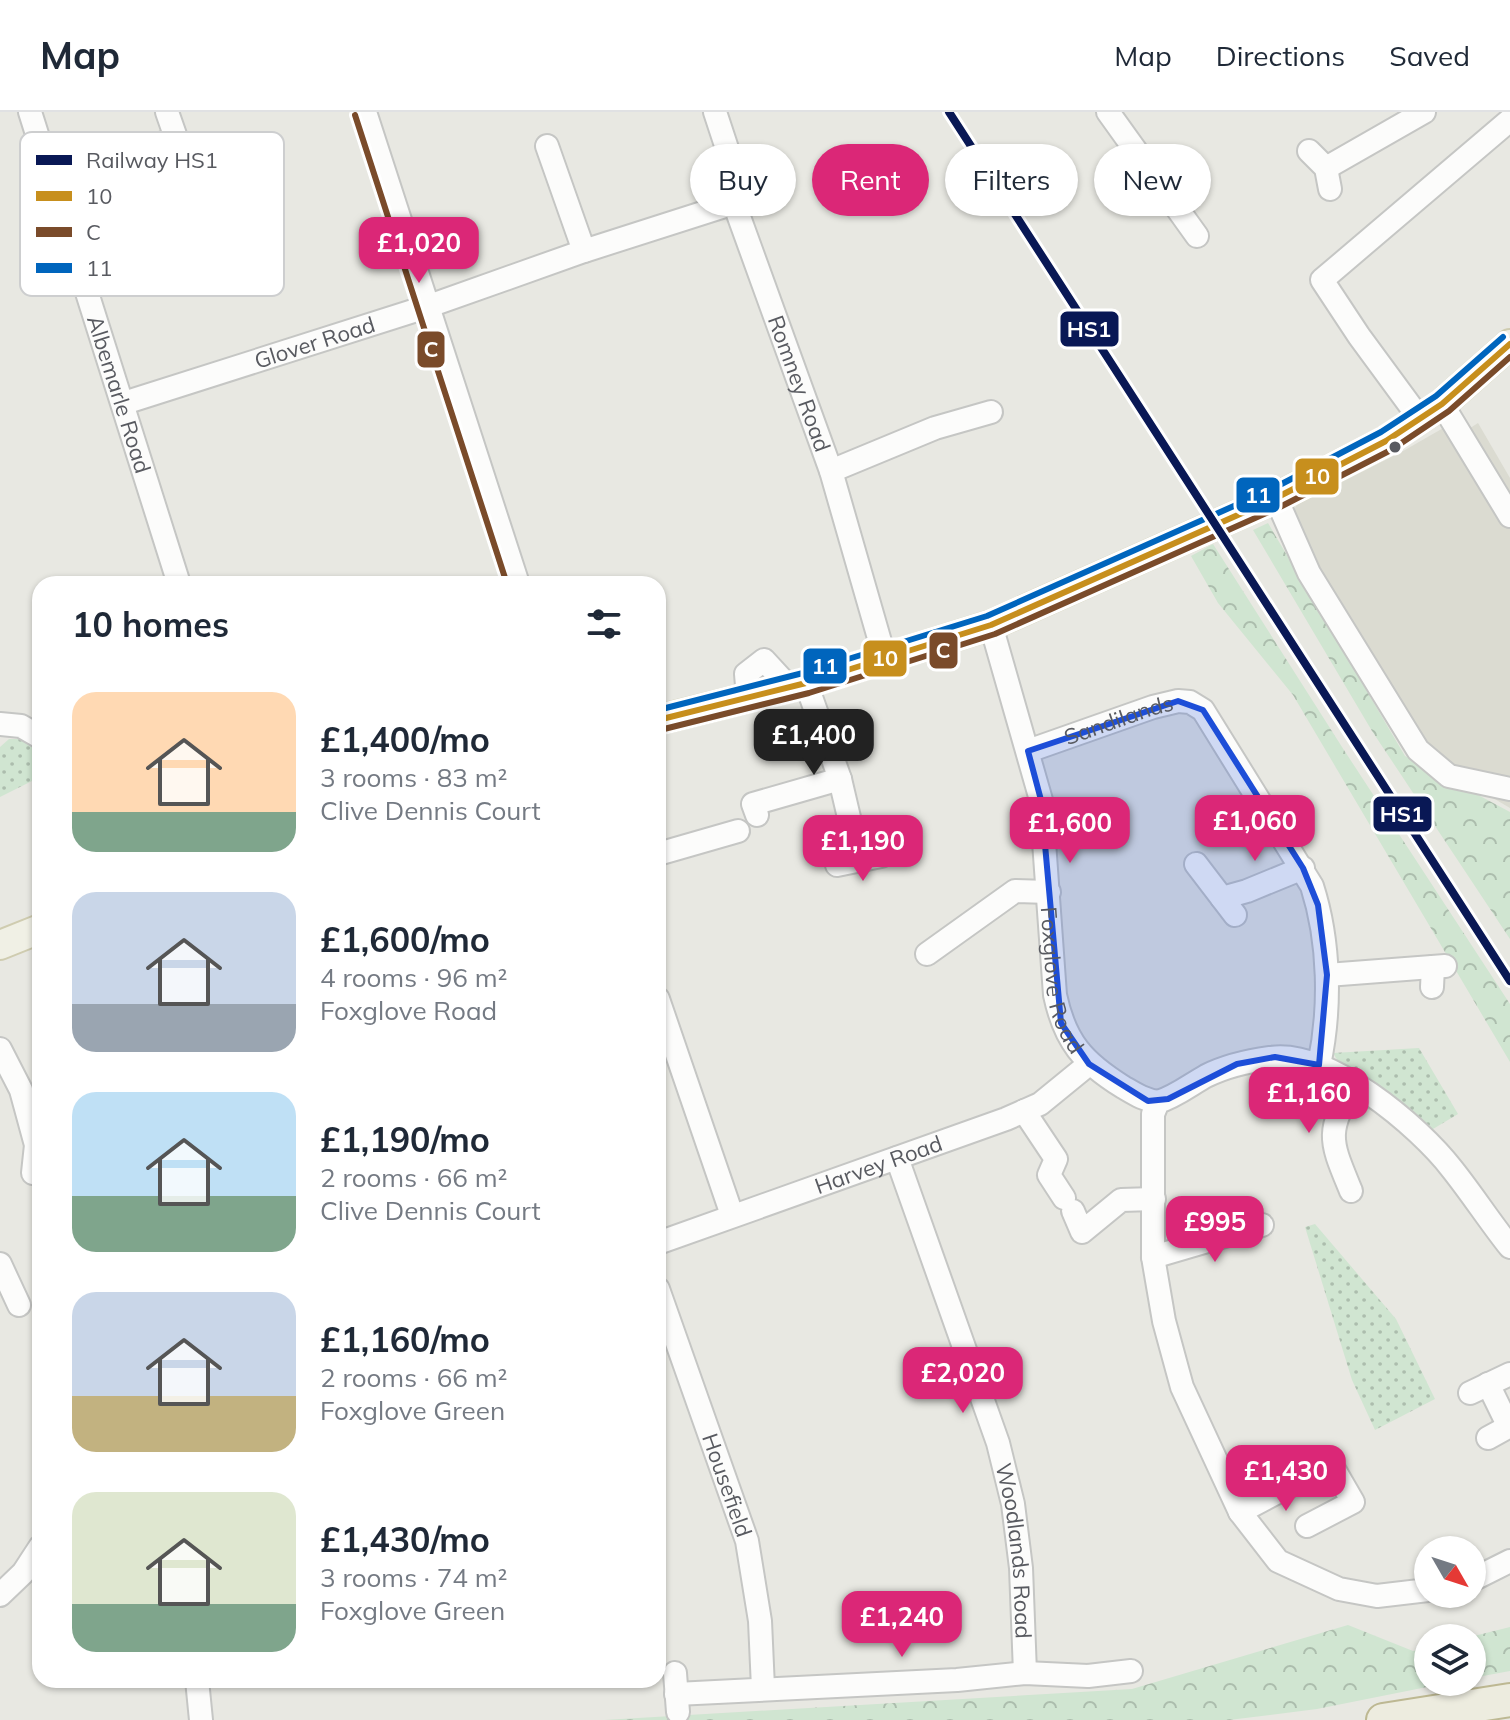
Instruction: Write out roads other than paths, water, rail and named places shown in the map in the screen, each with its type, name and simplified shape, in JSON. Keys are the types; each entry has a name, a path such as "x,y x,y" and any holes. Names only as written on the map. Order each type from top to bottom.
{"highway":[{"path":"1383,1720 1510,1700"}],"main road":[{"path":"666,718 797,685 991,625 1188,538 1386,441 1431,412 1510,344"},
{"path":"0,945 32,932"}],"street":[{"name":"Albemarle Road","path":"30,112 36,132"},
{"path":"167,112 173,132"},
{"path":"365,112 515,576"},
{"name":"Romney Road","path":"715,112 726,144"},
{"path":"1108,112 1197,236"},
{"path":"1309,151 1328,178 1424,112"},
{"path":"1510,120 1322,280 1431,412 1510,516"},
{"path":"547,146 584,251"},
{"name":"Glover Road","path":"124,403 429,306 693,216"},
{"name":"Romney Road","path":"738,216 831,471 885,659"},
{"name":"Albemarle Road","path":"89,296 177,576"},
{"path":"831,471 935,428 991,412"},
{"path":"1267,501 1418,750 1449,776 1510,789"},
{"name":"Foxglove Road","path":"991,625 1041,800 1055,995 1061,1023 1089,1064 1139,1097 1158,1102"},
{"path":"797,685 840,779 870,858 837,865"},
{"name":"Sandilands","path":"1028,751 1178,701 1190,702 1203,710 1303,868 1318,905 1327,975 1325,1038 1319,1065"},
{"path":"0,724 21,726 32,732"},
{"path":"757,815 753,804 840,779"},
{"path":"666,852 738,831"},
{"path":"1196,864 1228,906 1247,891 1303,868"},
{"path":"927,954 1015,891 1049,892"},
{"path":"1327,975 1437,973"},
{"path":"666,1022 732,1215"},
{"path":"0,1049 21,1090 32,1130"},
{"path":"1414,1592 1377,1596 1339,1589 1278,1561 1240,1512 1182,1387 1164,1321 1153,1257 1153,1114 1158,1102 1237,1064 1275,1057 1319,1065 1355,1083 1401,1119 1451,1167 1510,1247"},
{"name":"Harvey Road","path":"666,1240 1024,1111 1040,1104 1089,1064"},
{"path":"1351,1191 1332,1172 1332,1133 1355,1083"},
{"path":"1024,1111 1056,1159 1049,1175 1082,1232 1121,1200 1154,1199"},
{"name":"Woodlands Road","path":"897,1158 998,1443 1013,1504 1021,1568 1025,1673"},
{"path":"1153,1257 1232,1243 1262,1225"},
{"path":"0,1264 19,1305"},
{"name":"Housefield","path":"666,1312 747,1541 760,1621 763,1688"},
{"path":"1488,1438 1510,1426 1479,1389 1510,1374"},
{"path":"1240,1512 1331,1464 1353,1502 1307,1526"},
{"path":"0,1595 23,1573 32,1559"},
{"path":"1486,1573 1510,1561"},
{"path":"676,1693 957,1680 1025,1673 1088,1676 1131,1671"},
{"path":"198,1688 201,1720"}],"rail line":[{"name":"HS1","path":"949,112 1510,981"}]}
